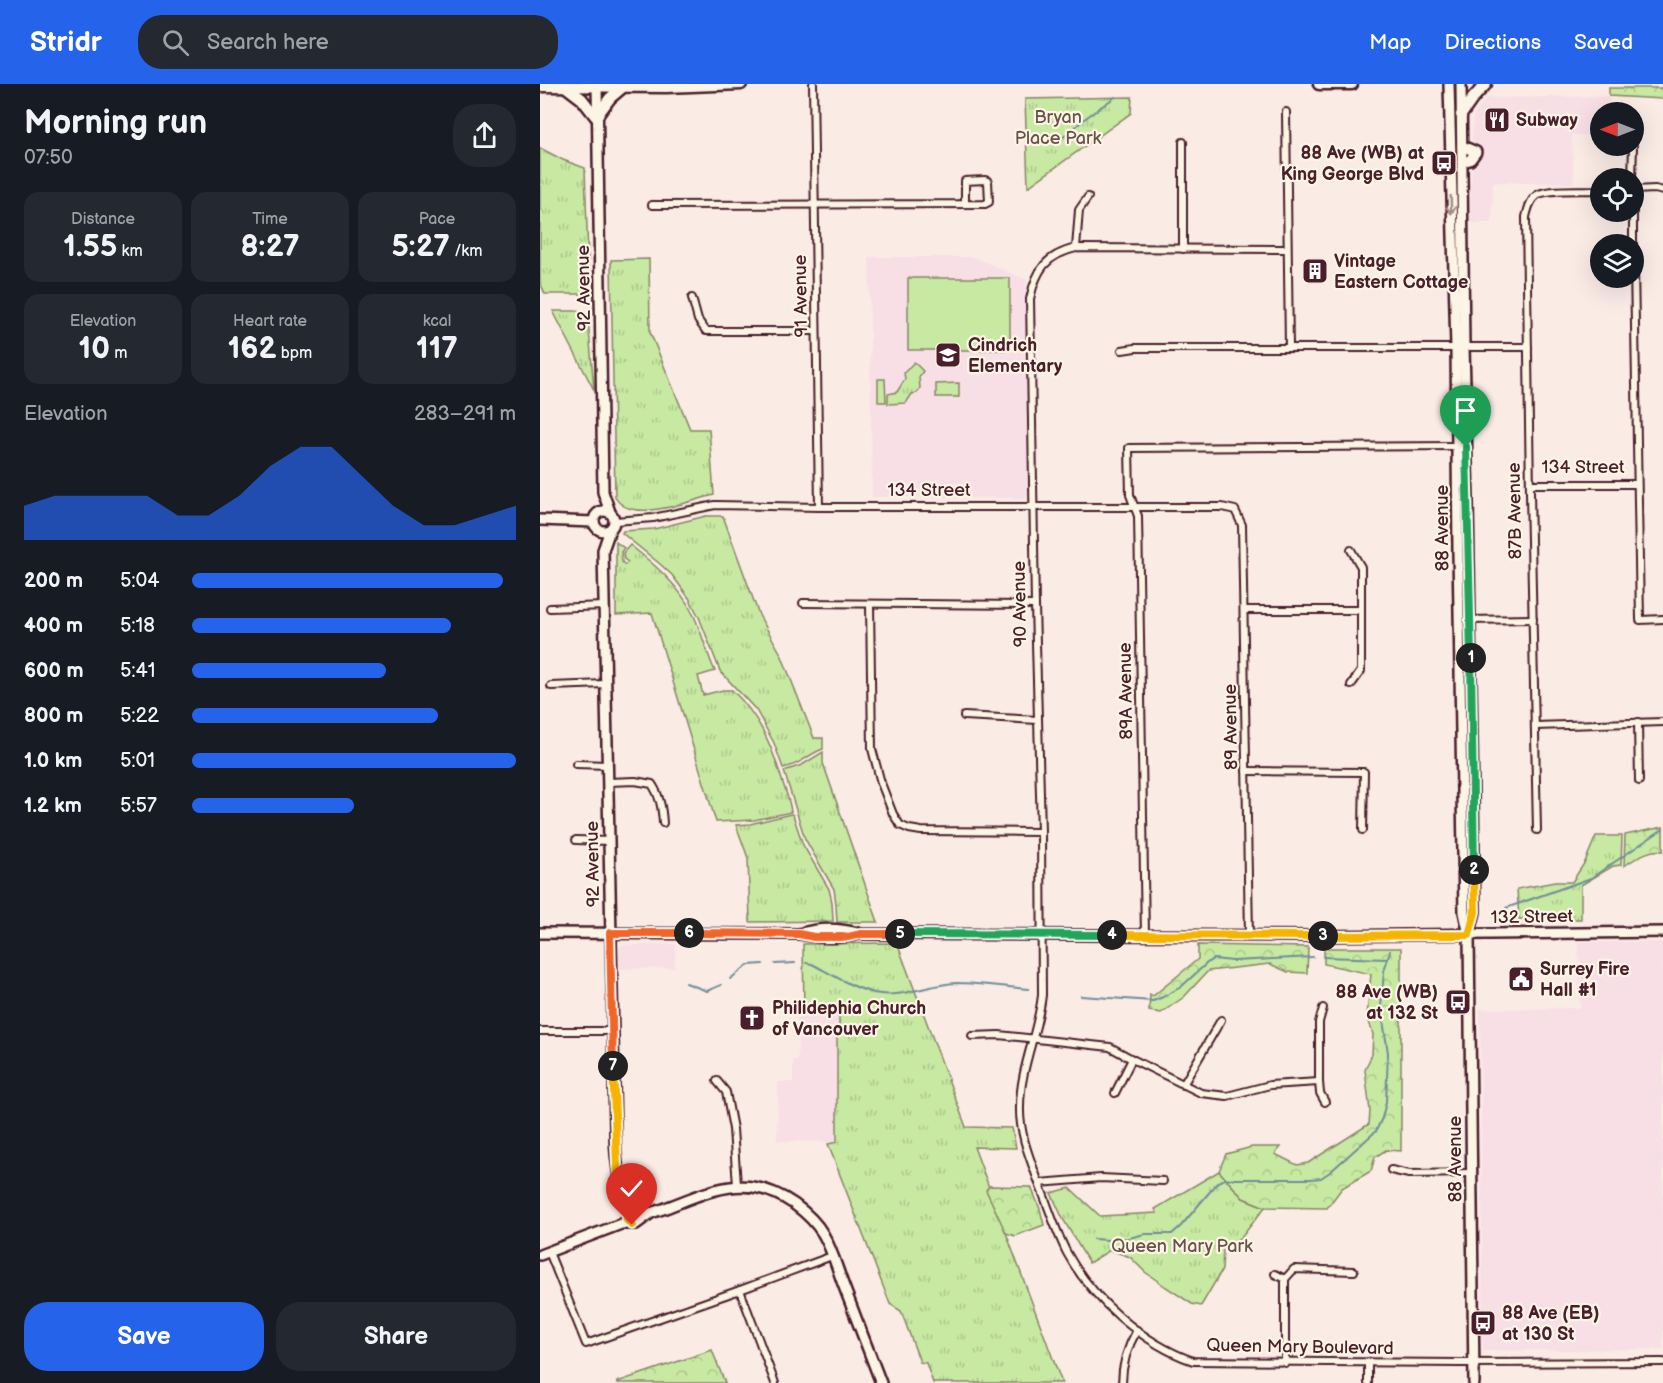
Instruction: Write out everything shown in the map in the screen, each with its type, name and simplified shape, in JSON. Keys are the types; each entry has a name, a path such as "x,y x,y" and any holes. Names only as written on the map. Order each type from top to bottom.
{"main road":[{"path":"540,86 623,87 741,84"},
{"path":"1319,84 1352,84"},
{"name":"88 Avenue","path":"1449,84 1470,620 1475,912 1469,935"},
{"name":"88 Avenue","path":"1461,84 1459,620 1464,912 1469,935 1474,1383"},
{"path":"1461,115 1486,84"},
{"name":"92 Avenue","path":"597,85 603,492"},
{"path":"565,86 582,99 596,117 610,98 623,87"},
{"path":"1462,146 1476,152 1470,160 1462,162"},
{"path":"597,521 605,531 612,525 614,517 603,492"},
{"path":"603,492 600,497 597,521 603,550"},
{"path":"597,521 604,510 610,512"},
{"path":"540,520 597,521"},
{"name":"92 Avenue","path":"612,525 603,550 615,1149 619,1180 631,1218"},
{"name":"132 Street","path":"540,933 799,934 813,929 846,930 861,934 1249,936 1663,932"},
{"path":"545,1253 631,1218 713,1191 737,1185 764,1189 793,1203 823,1234 881,1383"}],"street":[{"name":"91 Avenue","path":"813,84 819,507"},
{"path":"1286,112 1289,348"},
{"path":"1183,142 1183,249"},
{"path":"652,205 814,206 965,204 987,203 988,181 965,181 965,204"},
{"name":"87B Avenue","path":"1537,830 1526,216 1529,204 1537,195 1550,191 1590,190"},
{"path":"1644,190 1663,191"},
{"path":"1088,197 1079,210 1076,248 1287,249"},
{"name":"90 Avenue","path":"1042,934 1030,299 1037,275 1044,265 1063,251 1076,248"},
{"path":"1634,288 1640,620 1663,619"},
{"path":"692,298 698,320 706,331 816,331"},
{"path":"1122,350 1135,348 1528,347"},
{"name":"89A Avenue","path":"1145,935 1138,516 1130,495 1129,448 1458,446"},
{"name":"134 Street","path":"1530,484 1636,484"},
{"name":"134 Street","path":"612,525 715,505 1222,507 1235,510 1240,518"},
{"name":"89 Avenue","path":"1240,518 1244,610 1249,936"},
{"path":"1351,550 1360,567 1361,610 1361,671 1352,685"},
{"path":"802,603 1035,605"},
{"path":"870,604 872,749 885,794 900,825 921,831 1041,832"},
{"path":"550,608 605,606"},
{"path":"1244,610 1361,610"},
{"path":"1459,620 1533,619"},
{"path":"551,686 606,684"},
{"path":"964,716 1038,720"},
{"path":"1535,726 1663,722"},
{"path":"1638,723 1639,781"},
{"path":"576,764 608,765"},
{"path":"1246,771 1364,772 1364,830"},
{"path":"608,782 635,781 652,784 658,793 663,823"},
{"path":"576,840 609,841"},
{"name":"Queen Mary Boulevard","path":"1042,934 1040,1015 1023,1072 1020,1109 1023,1136 1067,1252 1080,1274 1110,1307 1137,1330 1168,1351 1193,1361 1285,1363 1663,1362"},
{"path":"1323,1008 1319,1022 1319,1082 1320,1093 1325,1102"},
{"path":"1183,1085 1221,1020"},
{"path":"540,1031 612,1031"},
{"path":"972,1036 999,1035 1110,1047 1201,1093 1227,1096 1270,1085 1319,1082"},
{"path":"1115,1093 1132,1059"},
{"path":"717,1081 726,1092 733,1129 737,1185"},
{"path":"1390,1170 1409,1173 1472,1173"},
{"path":"1039,1183 1101,1178 1163,1181"},
{"path":"545,1253 586,1344 832,1256"},
{"path":"1285,1363 1285,1279 1294,1269 1354,1271"},
{"path":"1275,1274 1285,1279"},
{"path":"740,1290 775,1383"},
{"path":"1122,1383 1128,1346 1137,1330"},
{"path":"1368,1363 1368,1383"}],"shaded area":[{"path":"1609,96 1609,102 1590,102 1590,135 1572,135 1574,183 1493,182 1492,223 1470,223 1473,116 1486,98"},
{"name":"Cindrich Elementary","path":"869,257 974,257 1027,280 1025,298 1028,498 872,497"},
{"path":"1578,942 1663,942 1663,1349 1483,1351 1480,1009 1580,1008"},
{"path":"676,944 674,968 620,969 619,948 622,945"},
{"path":"839,1011 837,1142 777,1141 778,1082 793,1082 793,1060 798,1060 797,1012"}],"green space":[{"path":"1609,88 1663,88 1663,99 1609,96"},
{"name":"Bryan Place Park","path":"1132,97 1131,113 1028,187 1025,99"},
{"path":"540,148 585,168 589,290 586,294 545,294 540,282"},
{"path":"649,259 650,332 690,429 709,429 714,495 676,506 646,510 623,505 615,497 611,260"},
{"path":"908,278 1010,278 1010,350 908,350"},
{"path":"553,311 582,311 588,318 594,390"},
{"path":"914,362 923,371 919,377 920,388 917,393 912,394 906,403 888,404 888,394 897,392 905,379 904,373"},
{"path":"878,379 885,379 886,402 878,402"},
{"path":"959,383 959,397 936,397 936,384"},
{"path":"706,516 723,516 759,615 781,654 814,738 823,738 823,749 789,767 783,768 774,743 756,710 720,671 689,598 672,575 622,533 623,531 654,529"},
{"path":"616,542 624,548 621,552 622,562 625,565 628,562 624,559 623,553 630,545 665,576 687,603 715,671 698,676 703,695 732,690 750,710 773,755 791,812 754,820 716,822 652,613 616,615"},
{"path":"823,752 823,763 878,922 837,922 834,889 805,839 784,771 802,765"},
{"path":"791,814 803,845 829,889 833,921 750,922 748,858 736,825"},
{"path":"1663,827 1663,851 1647,853 1624,866 1625,835"},
{"path":"1596,836 1622,836 1621,865 1613,866 1581,885 1581,919 1519,919 1517,889 1555,882 1572,882 1585,862"},
{"path":"897,943 966,1127 1012,1128 1016,1148 974,1147 1062,1383 933,1383 926,1363 920,1362 901,1311 890,1304 828,1144 837,1142 839,1012 804,1011 803,944"},
{"path":"1198,945 1308,947 1307,973 1288,972 1270,964 1208,971 1184,997 1161,1013 1149,1011 1150,994 1153,996 1198,959"},
{"path":"1324,948 1401,948 1401,1151 1386,1150 1375,1157 1371,1171 1342,1188 1327,1208 1265,1207 1243,1198 1219,1171 1226,1154 1252,1147 1281,1147 1275,1154 1297,1165 1308,1163 1369,1124 1370,1111 1365,1070 1372,1054 1373,1034 1367,1016 1371,974 1324,964"},
{"name":"Queen Mary Park","path":"1219,1171 1243,1198 1265,1207 1241,1238 1223,1250 1222,1270 1201,1306 1192,1304 1166,1287 1145,1272 1130,1257 1110,1250 1089,1263 1063,1219 1051,1193 1070,1188 1100,1216 1157,1213 1155,1209"},
{"path":"989,1186 1031,1187 1044,1225 1015,1236 1006,1233 986,1190"},
{"path":"712,1350 725,1383 617,1382"}],"waterway":[{"path":"1054,145 1115,97"},
{"path":"1506,908 1591,878 1663,829"},
{"path":"1093,1239 1108,1240 1145,1234 1172,1234 1218,1182 1225,1179 1321,1178 1376,1131 1386,1102 1388,1053 1381,1007 1384,971 1390,951"},
{"path":"1081,996 1153,1001 1181,987 1213,959 1233,961 1313,957"},
{"path":"1323,957 1388,959"},
{"path":"775,964 795,963"},
{"path":"806,963 858,988 874,993 905,993 956,983 1029,989"},
{"path":"730,979 748,965 763,964"},
{"path":"686,983 707,991 721,985"}],"place":[{"name":"Subway","path":"1497,120"},
{"name":"88 Ave (WB) at King George Blvd","path":"1444,163"},
{"name":"Vintage Eastern Cottage","path":"1315,271"},
{"name":"Cindrich Elementary","path":"948,355"},
{"name":"Surrey Fire Hall #1","path":"1521,979"},
{"name":"88 Ave (WB) at 132 St","path":"1458,1002"},
{"name":"Philidephia Church of Vancouver","path":"752,1018"},
{"name":"88 Ave (EB) at 130 St","path":"1483,1323"}],"route":[{"path":"632,1225 626,1218 626,1197 619,1180 615,1149 610,933 799,934 814,937 848,937 861,934 1469,935 1475,912 1466,447"}]}
